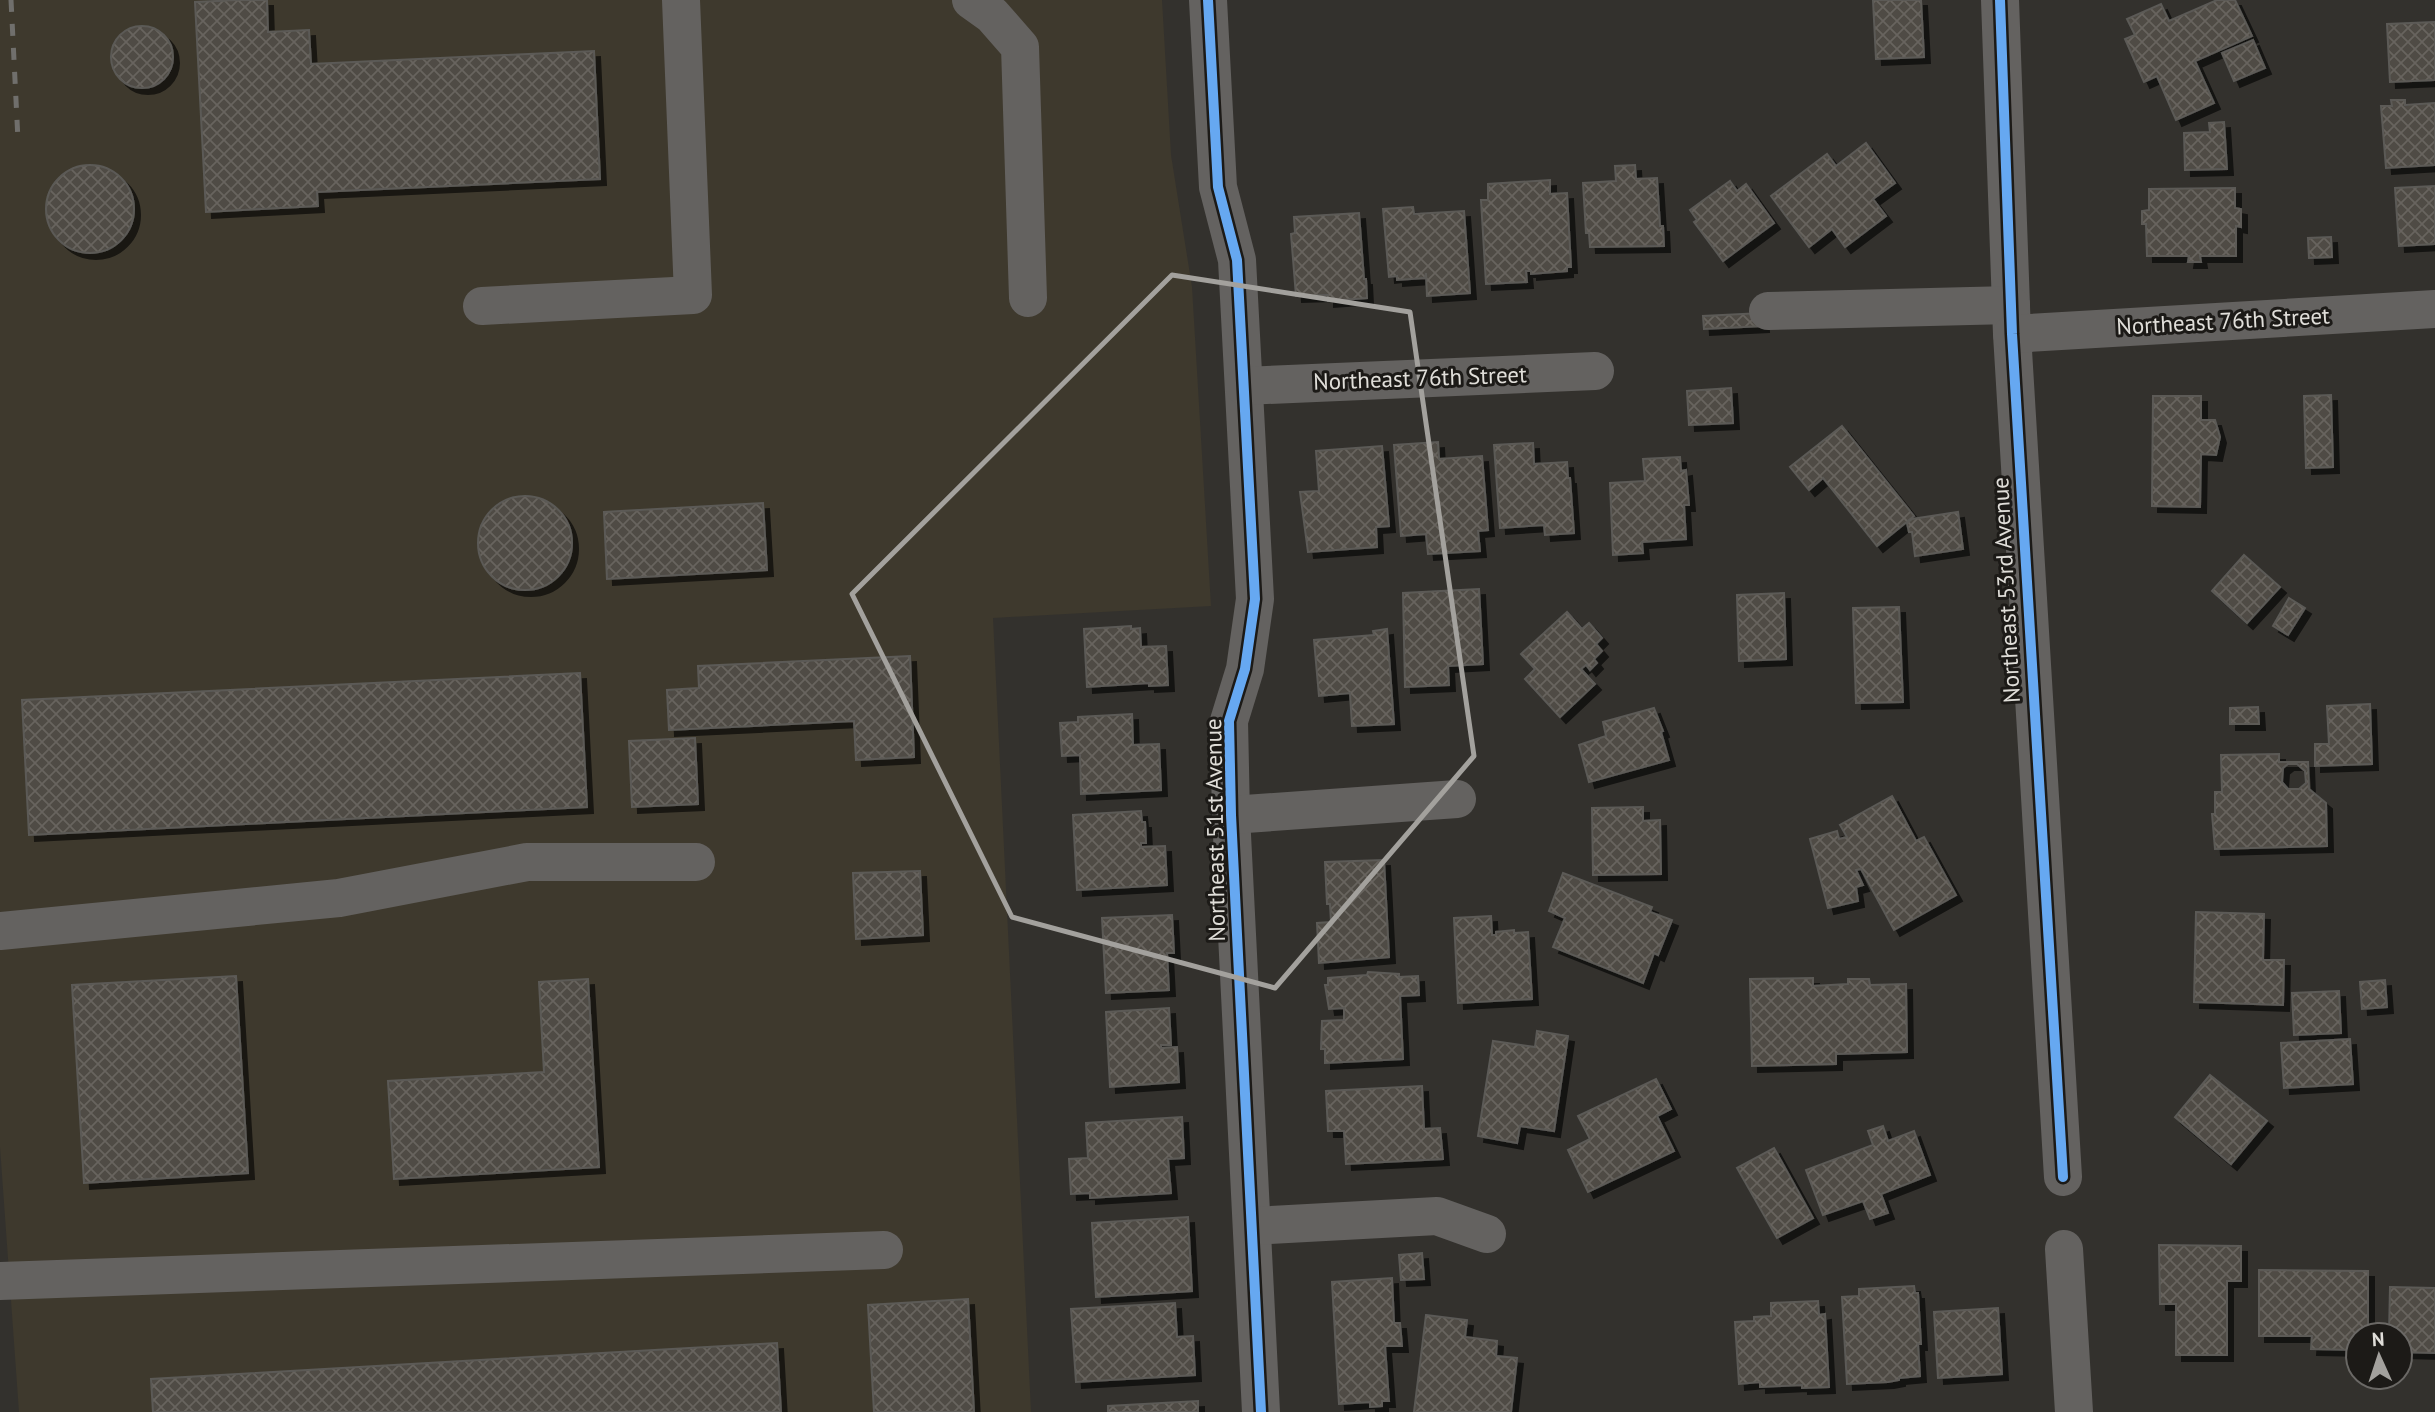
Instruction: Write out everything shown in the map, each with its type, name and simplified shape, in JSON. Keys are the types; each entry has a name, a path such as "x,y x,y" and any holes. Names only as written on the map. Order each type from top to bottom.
{"street":[{"path":"482,306 693,295 681,0"},
{"path":"971,0 992,15 1020,47 1028,298"},
{"name":"Northeast 51st Avenue","path":"1208,0 1218,187 1237,260 1255,599 1245,669 1229,721 1230,815 1261,1412"},
{"name":"Northeast 53rd Avenue","path":"2000,0 2011,319 2063,1177"},
{"name":"Northeast 76th Street","path":"1768,311 2011,319 2435,309"},
{"name":"Northeast 76th Street","path":"1244,386 1595,371"},
{"path":"1230,815 1457,799"},
{"path":"0,931 339,898 527,862 696,862"},
{"path":"1252,1226 1437,1216 1487,1234"},
{"path":"2063,1249 2074,1412"},
{"path":"0,1281 884,1250"}],"highlighted area":[{"path":"1172,275 1410,312 1474,756 1275,988 1012,917 852,594"}],"shaded area":[{"path":"0,0 1162,0 1171,155 1192,287 1211,606 993,618 1031,1412 19,1412 0,1147"}],"building":[{"path":"267,0 268,32 309,30 311,64 594,51 600,179 317,192 318,206 206,212 195,2"},
{"path":"1873,0 1921,0 1924,57 1876,59"},
{"path":"2217,0 2235,0 2252,36 2195,61 2214,103 2176,120 2157,76 2144,82 2125,39 2135,35 2127,19 2161,4 2169,21"},
{"path":"2435,22 2435,80 2390,82 2387,24"},
{"path":"136,26 148,26 164,35 171,45 171,69 164,79 148,88 136,88 125,83 116,74 111,63 111,51 116,40 125,31"},
{"path":"2253,40 2265,68 2234,81 2222,53"},
{"path":"2391,100 2405,100 2405,105 2435,103 2435,165 2386,168 2381,106 2392,106"},
{"path":"2224,122 2227,169 2185,170 2184,133 2210,132 2209,123"},
{"path":"1866,143 1895,183 1873,199 1886,216 1845,247 1832,229 1809,247 1771,196 1827,154 1836,166"},
{"path":"90,165 115,172 127,184 134,209 127,234 115,246 90,253 65,246 53,234 46,209 53,184 65,172"},
{"path":"1635,165 1636,179 1657,178 1664,246 1590,247 1589,233 1586,233 1583,183 1616,181 1615,166"},
{"path":"1550,180 1550,194 1567,193 1571,267 1567,267 1567,271 1531,274 1531,271 1526,271 1527,282 1486,284 1481,200 1488,200 1488,184"},
{"path":"1730,181 1737,191 1746,184 1774,223 1723,261 1694,222 1697,220 1690,210"},
{"path":"2435,186 2435,244 2399,246 2395,188"},
{"path":"2235,188 2235,208 2241,209 2241,227 2236,226 2236,256 2200,256 2201,262 2188,262 2189,256 2147,256 2146,224 2142,224 2142,211 2149,210 2149,189"},
{"path":"1413,207 1414,214 1464,211 1470,293 1427,296 1426,273 1425,278 1397,280 1397,276 1389,277 1383,209"},
{"path":"1359,213 1367,298 1328,301 1328,295 1296,296 1291,234 1295,233 1294,217"},
{"path":"2331,237 2332,257 2309,258 2308,238"},
{"path":"1762,313 1763,326 1704,329 1703,316"},
{"path":"1731,388 1733,423 1689,425 1687,391"},
{"path":"2331,395 2333,467 2306,468 2304,396"},
{"path":"2153,396 2201,396 2201,420 2215,420 2220,437 2216,455 2201,454 2200,507 2152,506"},
{"path":"1842,426 1914,516 1877,546 1823,478 1809,490 1790,467"},
{"path":"1438,442 1439,459 1482,456 1488,530 1478,531 1480,551 1428,554 1426,534 1401,536 1394,445"},
{"path":"1533,443 1534,464 1567,462 1574,533 1545,535 1544,525 1500,528 1494,445"},
{"path":"1382,446 1389,526 1376,527 1377,547 1308,552 1300,492 1319,491 1316,451"},
{"path":"1680,457 1681,471 1686,470 1689,505 1684,505 1686,539 1642,542 1643,553 1613,555 1610,483 1645,481 1643,459"},
{"path":"525,496 543,499 558,510 569,525 572,543 569,561 558,576 543,587 525,590 507,587 492,576 481,561 478,543 481,525 492,510 507,499"},
{"path":"763,503 767,570 607,579 604,512"},
{"path":"1958,512 1963,549 1915,556 1912,532 1909,532 1907,523 1912,519"},
{"path":"2244,555 2280,587 2247,623 2212,591"},
{"path":"1479,589 1483,664 1448,666 1449,685 1405,687 1403,593"},
{"path":"1784,593 1786,659 1739,661 1737,595"},
{"path":"2289,598 2305,608 2288,635 2273,626"},
{"path":"1899,607 1903,702 1856,703 1853,608"},
{"path":"1567,612 1582,629 1589,623 1602,638 1596,644 1602,651 1594,659 1597,663 1590,670 1586,665 1581,669 1595,684 1560,717 1525,679 1535,669 1521,654"},
{"path":"1131,626 1131,629 1140,628 1141,647 1166,646 1168,685 1149,686 1149,683 1087,687 1084,629"},
{"path":"1387,629 1394,724 1352,726 1350,693 1319,696 1314,640 1374,635 1373,631"},
{"path":"910,656 914,757 856,760 854,721 669,730 667,690 699,688 698,666"},
{"path":"580,673 587,807 29,835 22,700"},
{"path":"2370,704 2372,764 2315,766 2315,744 2329,744 2327,706"},
{"path":"2258,707 2259,724 2230,724 2230,708"},
{"path":"1654,708 1663,731 1661,732 1669,760 1589,782 1579,745 1606,736 1603,722"},
{"path":"1132,714 1133,745 1159,744 1161,790 1081,794 1080,755 1062,756 1060,723 1078,722 1078,717"},
{"path":"695,738 698,804 632,807 629,741"},
{"path":"2279,754 2279,762 2308,762 2309,789 2326,803 2327,846 2215,849 2212,814 2215,814 2215,792 2222,792 2221,755","holes":["2288,764 2297,764 2305,771 2306,783 2299,789 2288,789 2282,782 2283,768"]},
{"path":"1892,796 1916,841 1924,837 1956,895 1894,930 1861,869 1856,870 1863,885 1856,887 1858,901 1828,908 1810,839 1837,831 1839,839 1847,837 1840,825"},
{"path":"1643,807 1643,821 1660,820 1661,874 1593,875 1592,808"},
{"path":"1141,811 1142,822 1145,822 1146,843 1141,843 1141,847 1165,846 1167,885 1077,890 1073,815"},
{"path":"1384,860 1389,957 1319,963 1317,923 1331,922 1330,904 1327,904 1325,862"},
{"path":"920,871 923,935 856,939 853,873"},
{"path":"1563,873 1652,907 1650,912 1672,920 1658,955 1654,953 1643,983 1553,947 1565,918 1549,911"},
{"path":"2196,912 2264,914 2263,960 2284,960 2283,1005 2194,1002"},
{"path":"1172,915 1174,953 1167,953 1169,990 1106,993 1102,918"},
{"path":"1491,916 1492,935 1514,930 1514,933 1528,932 1532,999 1458,1003 1454,918"},
{"path":"1368,972 1399,974 1399,977 1418,976 1419,995 1400,996 1403,1059 1325,1063 1325,1049 1321,1049 1322,1021 1344,1020 1344,1008 1329,1009 1325,985 1328,985 1328,978 1367,975"},
{"path":"236,976 248,1173 84,1183 72,985"},
{"path":"1813,978 1813,986 1848,984 1848,979 1869,979 1870,985 1906,984 1907,1052 1836,1054 1836,1064 1752,1066 1750,979"},
{"path":"588,979 599,1167 394,1179 388,1081 544,1072 539,982"},
{"path":"2385,980 2387,1007 2362,1009 2360,982"},
{"path":"2339,991 2341,1033 2294,1035 2292,993"},
{"path":"1169,1008 1171,1045 1161,1045 1161,1048 1177,1047 1179,1082 1110,1087 1106,1012"},
{"path":"1537,1031 1568,1036 1554,1131 1520,1126 1517,1143 1478,1136 1493,1041 1535,1047"},
{"path":"2350,1039 2353,1084 2284,1088 2281,1043"},
{"path":"2210,1075 2267,1121 2231,1164 2175,1117"},
{"path":"1656,1079 1671,1109 1657,1116 1674,1151 1588,1192 1568,1150 1590,1139 1578,1116"},
{"path":"1422,1086 1424,1129 1440,1128 1443,1159 1346,1164 1344,1131 1328,1131 1326,1091"},
{"path":"1182,1117 1184,1158 1168,1159 1171,1193 1090,1198 1090,1193 1071,1194 1069,1159 1088,1158 1086,1123"},
{"path":"1883,1126 1888,1141 1914,1131 1930,1175 1881,1194 1888,1213 1870,1219 1863,1201 1823,1215 1806,1170 1873,1145 1868,1131"},
{"path":"1774,1148 1813,1218 1777,1238 1737,1168"},
{"path":"1188,1217 1192,1291 1096,1297 1092,1223"},
{"path":"2159,1245 2241,1246 2241,1281 2227,1281 2227,1355 2176,1355 2176,1304 2160,1304"},
{"path":"1422,1253 1424,1279 1401,1280 1399,1255"},
{"path":"2259,1270 2368,1271 2368,1321 2344,1321 2344,1350 2311,1349 2312,1336 2259,1336"},
{"path":"1392,1278 1394,1323 1400,1323 1402,1346 1385,1346 1389,1401 1382,1401 1382,1406 1370,1407 1370,1402 1339,1404 1332,1282"},
{"path":"1914,1286 1915,1293 1918,1293 1920,1376 1888,1382 1847,1384 1842,1297 1859,1296 1859,1289"},
{"path":"2390,1287 2435,1288 2435,1353 2414,1352 2414,1321 2389,1321"},
{"path":"968,1299 974,1412 874,1412 868,1305"},
{"path":"1818,1301 1819,1315 1825,1314 1829,1387 1760,1387 1760,1382 1739,1384 1735,1322 1754,1321 1754,1317 1771,1316 1771,1303"},
{"path":"1175,1303 1177,1337 1193,1336 1195,1375 1076,1382 1071,1309"},
{"path":"1998,1308 2002,1374 1938,1378 1934,1312"},
{"path":"1426,1315 1467,1320 1465,1337 1497,1341 1496,1356 1517,1358 1511,1412 1414,1412"},
{"path":"777,1343 781,1412 153,1412 151,1379"},
{"path":"1198,1401 1198,1412 1108,1412 1108,1406"}],"railway":[{"path":"11,0 18,140"}],"cycle path":[{"path":"1208,0 1218,187 1237,260 1255,599 1245,669 1229,721 1231,815 1261,1412"},
{"path":"2000,0 2012,334 2063,1177"}]}
